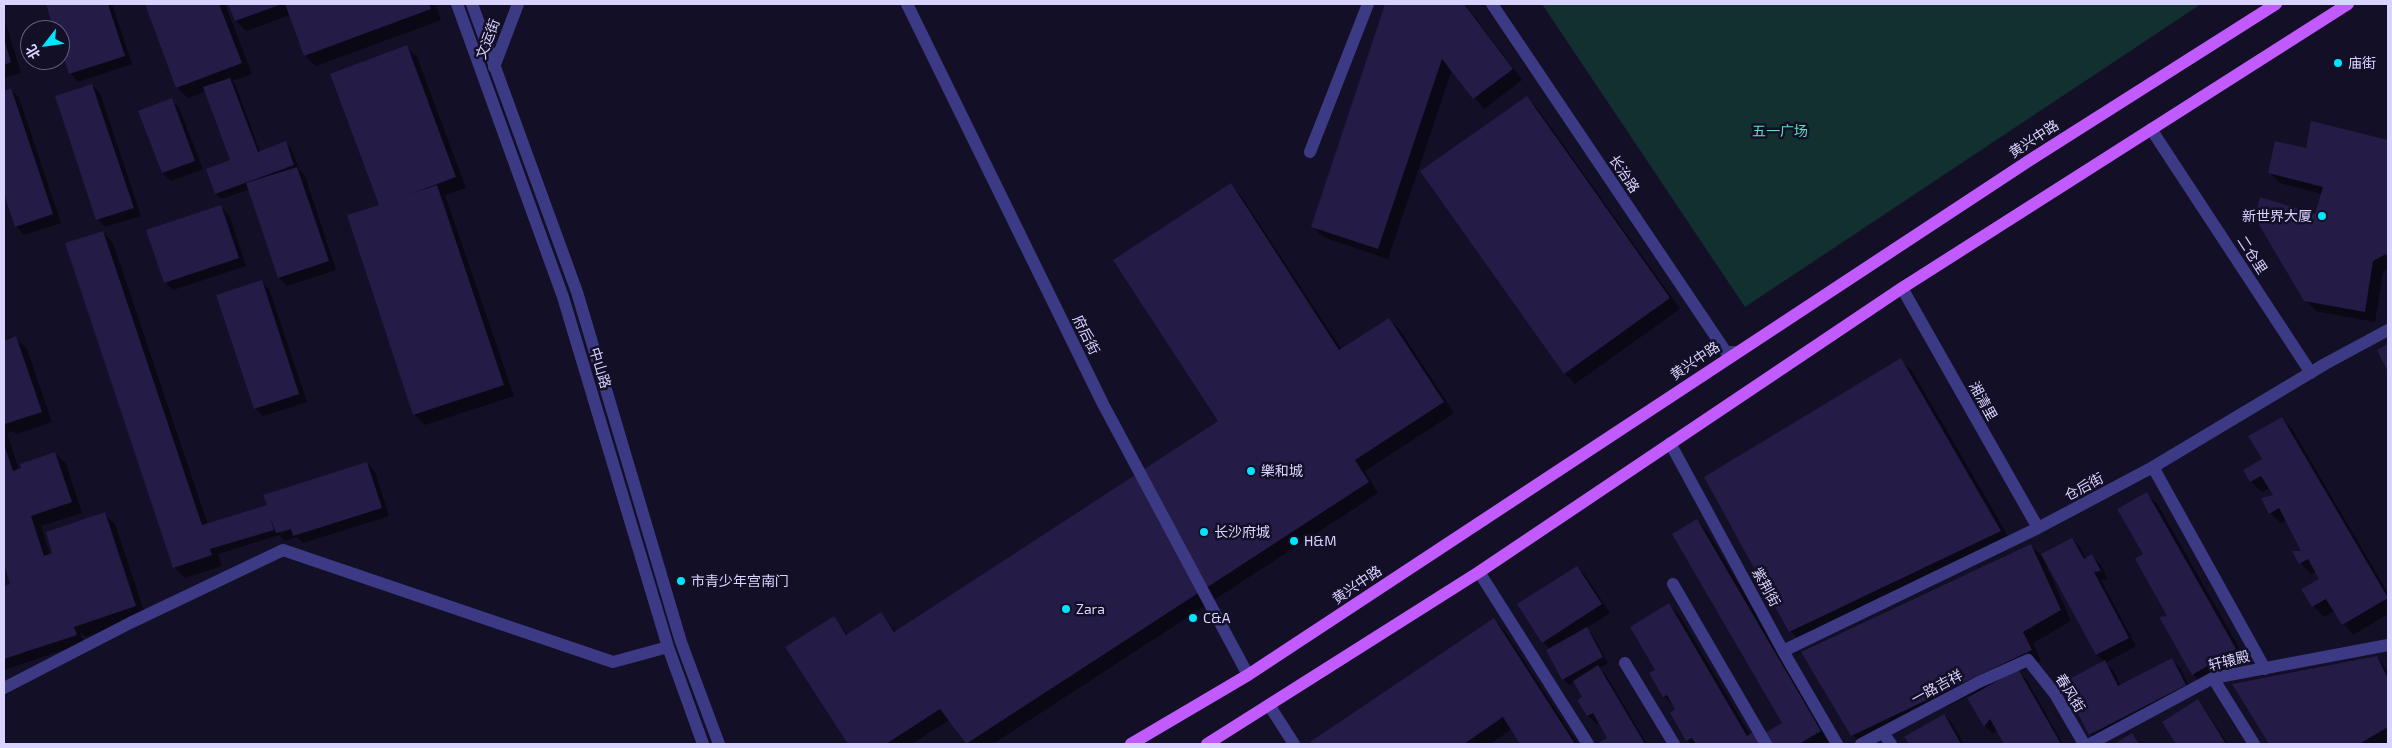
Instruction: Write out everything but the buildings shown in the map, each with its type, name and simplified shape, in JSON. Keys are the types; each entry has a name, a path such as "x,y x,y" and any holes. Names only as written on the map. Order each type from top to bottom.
{"main road":[{"name":"黄兴中路","path":"1131,744 1248,675 1735,352 2030,160 2276,4"},
{"path":"1207,744 1479,572 1902,288 2348,4"}],"street":[{"name":"中山路","path":"457,4 563,297 668,646 704,744"},
{"name":"中山路","path":"472,4 577,292 681,642 719,744"},
{"name":"文运街","path":"487,85 518,4"},
{"name":"府后街","path":"907,4 1103,404 1248,675"},
{"path":"1310,152 1368,4"},
{"name":"长治路","path":"1492,4 1726,352 1735,352"},
{"name":"二仓里","path":"2151,129 2311,373"},
{"name":"湘清里","path":"1902,288 2038,528"},
{"name":"仓后街","path":"1783,650 2038,528 2154,467 2311,373 2388,330"},
{"name":"紫荆街","path":"1670,443 1783,650 1837,744"},
{"path":"2154,467 2265,668"},
{"path":"4,688 130,623 283,550 613,662 668,646"},
{"path":"1479,572 1588,744"},
{"path":"1673,584 1766,744"},
{"name":"轩辕殿","path":"2090,744 2214,678 2388,645"},
{"name":"一路吉祥","path":"1861,744 1979,682 2028,660"},
{"name":"春风街","path":"2028,660 2055,694 2084,744"},
{"path":"1625,663 1674,744"},
{"path":"2214,678 2254,744"},
{"path":"1269,705 1294,744"},
{"path":"1883,732 1890,744"}],"green space":[{"name":"五一广场","path":"1542,4 2201,4 1745,307"}],"place":[{"name":"庙街","path":"2338,63"},
{"name":"新世界大厦","path":"2322,216"},
{"name":"樂和城","path":"1251,471"},
{"name":"长沙府城","path":"1204,532"},
{"name":"H&M","path":"1294,541"},
{"name":"市青少年宫南门","path":"681,581"},
{"name":"Zara","path":"1066,609"},
{"name":"C&A","path":"1193,618"}]}
